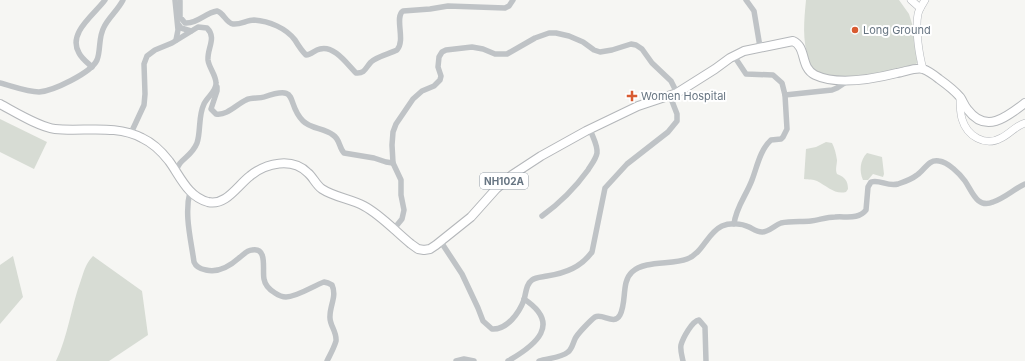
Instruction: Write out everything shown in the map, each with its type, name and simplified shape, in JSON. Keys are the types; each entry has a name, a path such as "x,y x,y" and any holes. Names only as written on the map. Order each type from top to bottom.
{"highway":[{"name":"NH102A","path":"0,104 49,128 111,131 131,133 141,137 158,148 170,162 190,192 207,202 223,200 260,169 273,164 291,164 302,168 309,173 322,189 362,205 370,210 418,249 424,250 430,249 441,242 471,217 496,189 512,175 541,156 590,129 638,106 674,95 734,56 760,47 793,41 800,46 809,71 815,75 825,78 849,80 869,79 914,69 923,69"},
{"path":"923,69 946,84 960,97 967,110 974,117 985,122 998,121 1015,112 1025,103"}],"main road":[{"path":"911,0 920,8"},
{"path":"923,69 920,56 917,21 920,8 925,0"},
{"path":"960,97 960,111 965,126 976,138 984,142 990,142 1002,138 1013,128 1025,123"}],"street":[{"path":"92,67 79,53 76,45 81,30 105,0"},
{"path":"0,84 39,92 59,86 85,72 92,67 98,55 103,28 123,0"},
{"path":"178,0 180,17 185,23 192,22 217,11 223,14 231,23 234,24 252,20 268,23 290,33 306,55 309,55 321,48 326,48 339,56 356,73 363,72 372,61 400,48 401,33 399,16 403,11 448,6 505,8 509,6 512,0"},
{"path":"176,40 178,24 176,14 178,0"},
{"path":"746,0 754,11 760,47"},
{"path":"178,24 181,28 190,31"},
{"path":"131,133 144,105 144,69 145,59 147,56 190,31 198,27 203,27 210,31 212,40 208,58 216,83 217,91 211,109 216,114 222,114 247,100 263,97 276,92 286,92 290,96 296,112 303,121 336,137 340,148 344,153 393,163"},
{"path":"393,230 402,218 404,210 401,195 401,180 393,163 392,139 396,124 418,94 425,89 434,86 440,80 441,76 438,67 439,57 446,50 472,47 483,49 495,54 507,54 535,38 549,33 562,34 583,42 594,50 600,52 631,44 636,45 642,49 652,63 671,81 677,122 668,132 627,164 605,188 592,252 587,259 570,271 533,279 528,284 521,306 512,319 503,327 492,330 483,321 462,274 441,242"},
{"path":"734,56 746,74 775,76 782,83 785,95 787,126 786,133 781,139 771,140 765,147 751,182 738,207 734,224"},
{"path":"785,95 832,90 849,80"},
{"path":"176,173 179,164 190,154 197,143 202,109 206,100 214,90 216,83"},
{"path":"542,216 567,196 581,180 596,158 596,146 590,129"},
{"path":"539,361 564,355 570,352 576,336 594,318 601,316 612,320 618,318 622,309 627,279 635,270 655,264 680,261 695,255 716,230 722,226 734,224 746,225 758,232 764,232 775,225 785,223 859,216 866,210 868,187 872,182 876,180 890,185 900,183 918,175 926,165 934,161 942,162 953,169 965,180 974,197 981,202 993,202 1025,184"},
{"path":"190,192 188,214 194,262 198,267 210,271 220,270 230,265 250,250 254,249 259,250 262,253 264,281 272,292 279,296 293,296 324,282 332,285 334,292 330,322 336,334 336,340 327,361"},
{"path":"508,361 535,342 541,334 543,324 540,313 536,307 524,299"},
{"path":"683,361 681,344 694,321 699,320 705,326 706,361"},
{"path":"456,361 464,359 474,361"}],"shaded area":[{"path":"806,0 899,0 909,14 913,27 918,62 898,71 867,76 840,77 819,73 812,69 805,45 804,23"},
{"path":"0,119 47,142 34,169 0,152"},
{"path":"826,142 832,143 834,147 837,160 836,172 847,182 848,189 846,192 838,192 815,180 804,179 806,149 816,147"},
{"path":"867,153 882,157 883,177 873,174 868,180 863,180 861,166"},
{"path":"13,256 23,297 0,324 0,265"},
{"path":"93,256 142,291 148,335 109,361 56,361 64,342 83,273"}],"place":[{"name":"Long Ground","path":"855,30"},
{"name":"Women Hospital","path":"632,96"}]}
